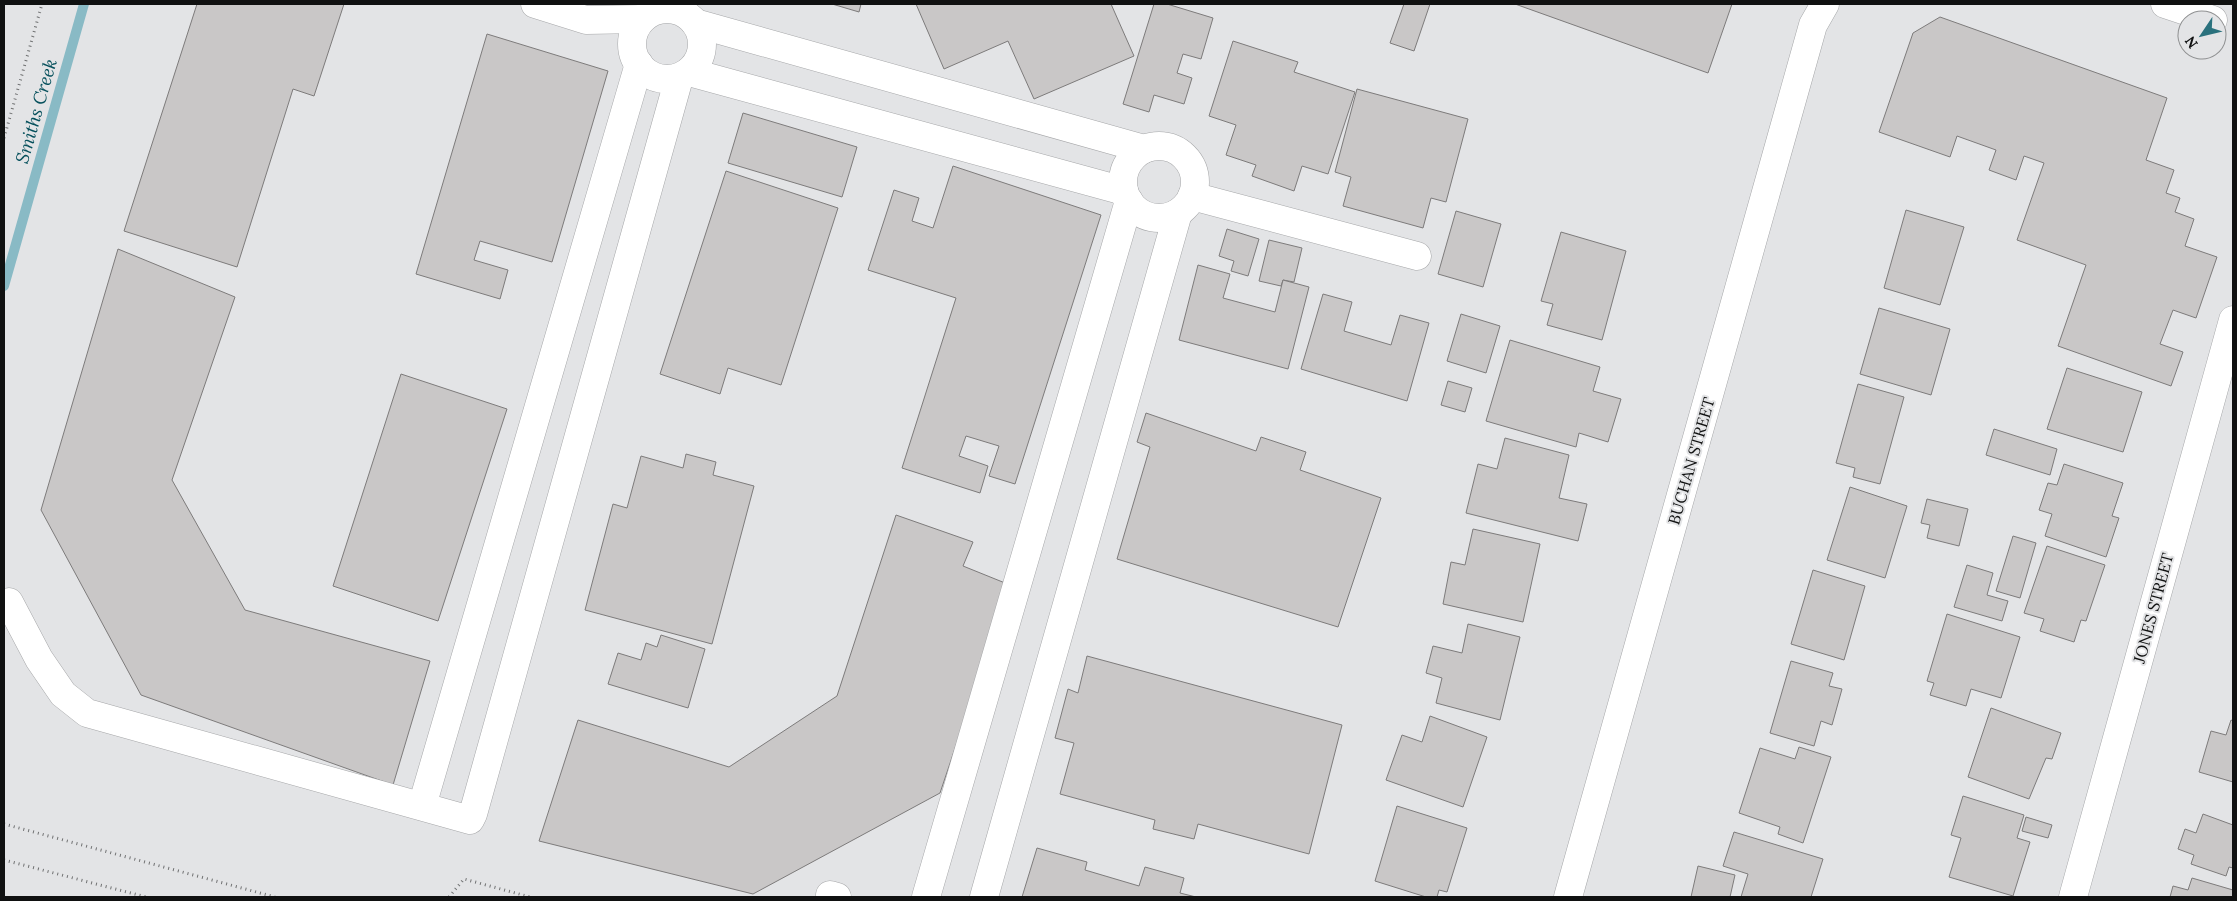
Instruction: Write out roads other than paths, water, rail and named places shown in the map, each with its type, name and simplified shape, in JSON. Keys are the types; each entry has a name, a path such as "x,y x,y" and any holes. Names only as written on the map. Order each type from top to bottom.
{"street":[{"path":"535,4 586,20 642,20"},
{"path":"2165,4 2183,10"},
{"path":"9,602 39,659 58,687 87,713 470,820 684,75 701,54 700,32 687,15 670,10 652,12 642,20 635,30 632,41 636,59 422,806"},
{"name":"BUCHAN STREET","path":"1568,897 1817,11"},
{"path":"586,20 657,78 684,75 1126,196 1146,215 1156,218 1185,204 1417,256"},
{"path":"695,23 1144,149 1162,147 1180,153 1188,161 1194,173 1195,185 1185,204 984,897"},
{"path":"926,897 1126,196 1123,178 1126,166 1134,156 1144,149"},
{"name":"JONES STREET","path":"2073,897 2233,320"}],"waterway":[{"name":"Smiths Creek","path":"4,286 84,4"}]}
